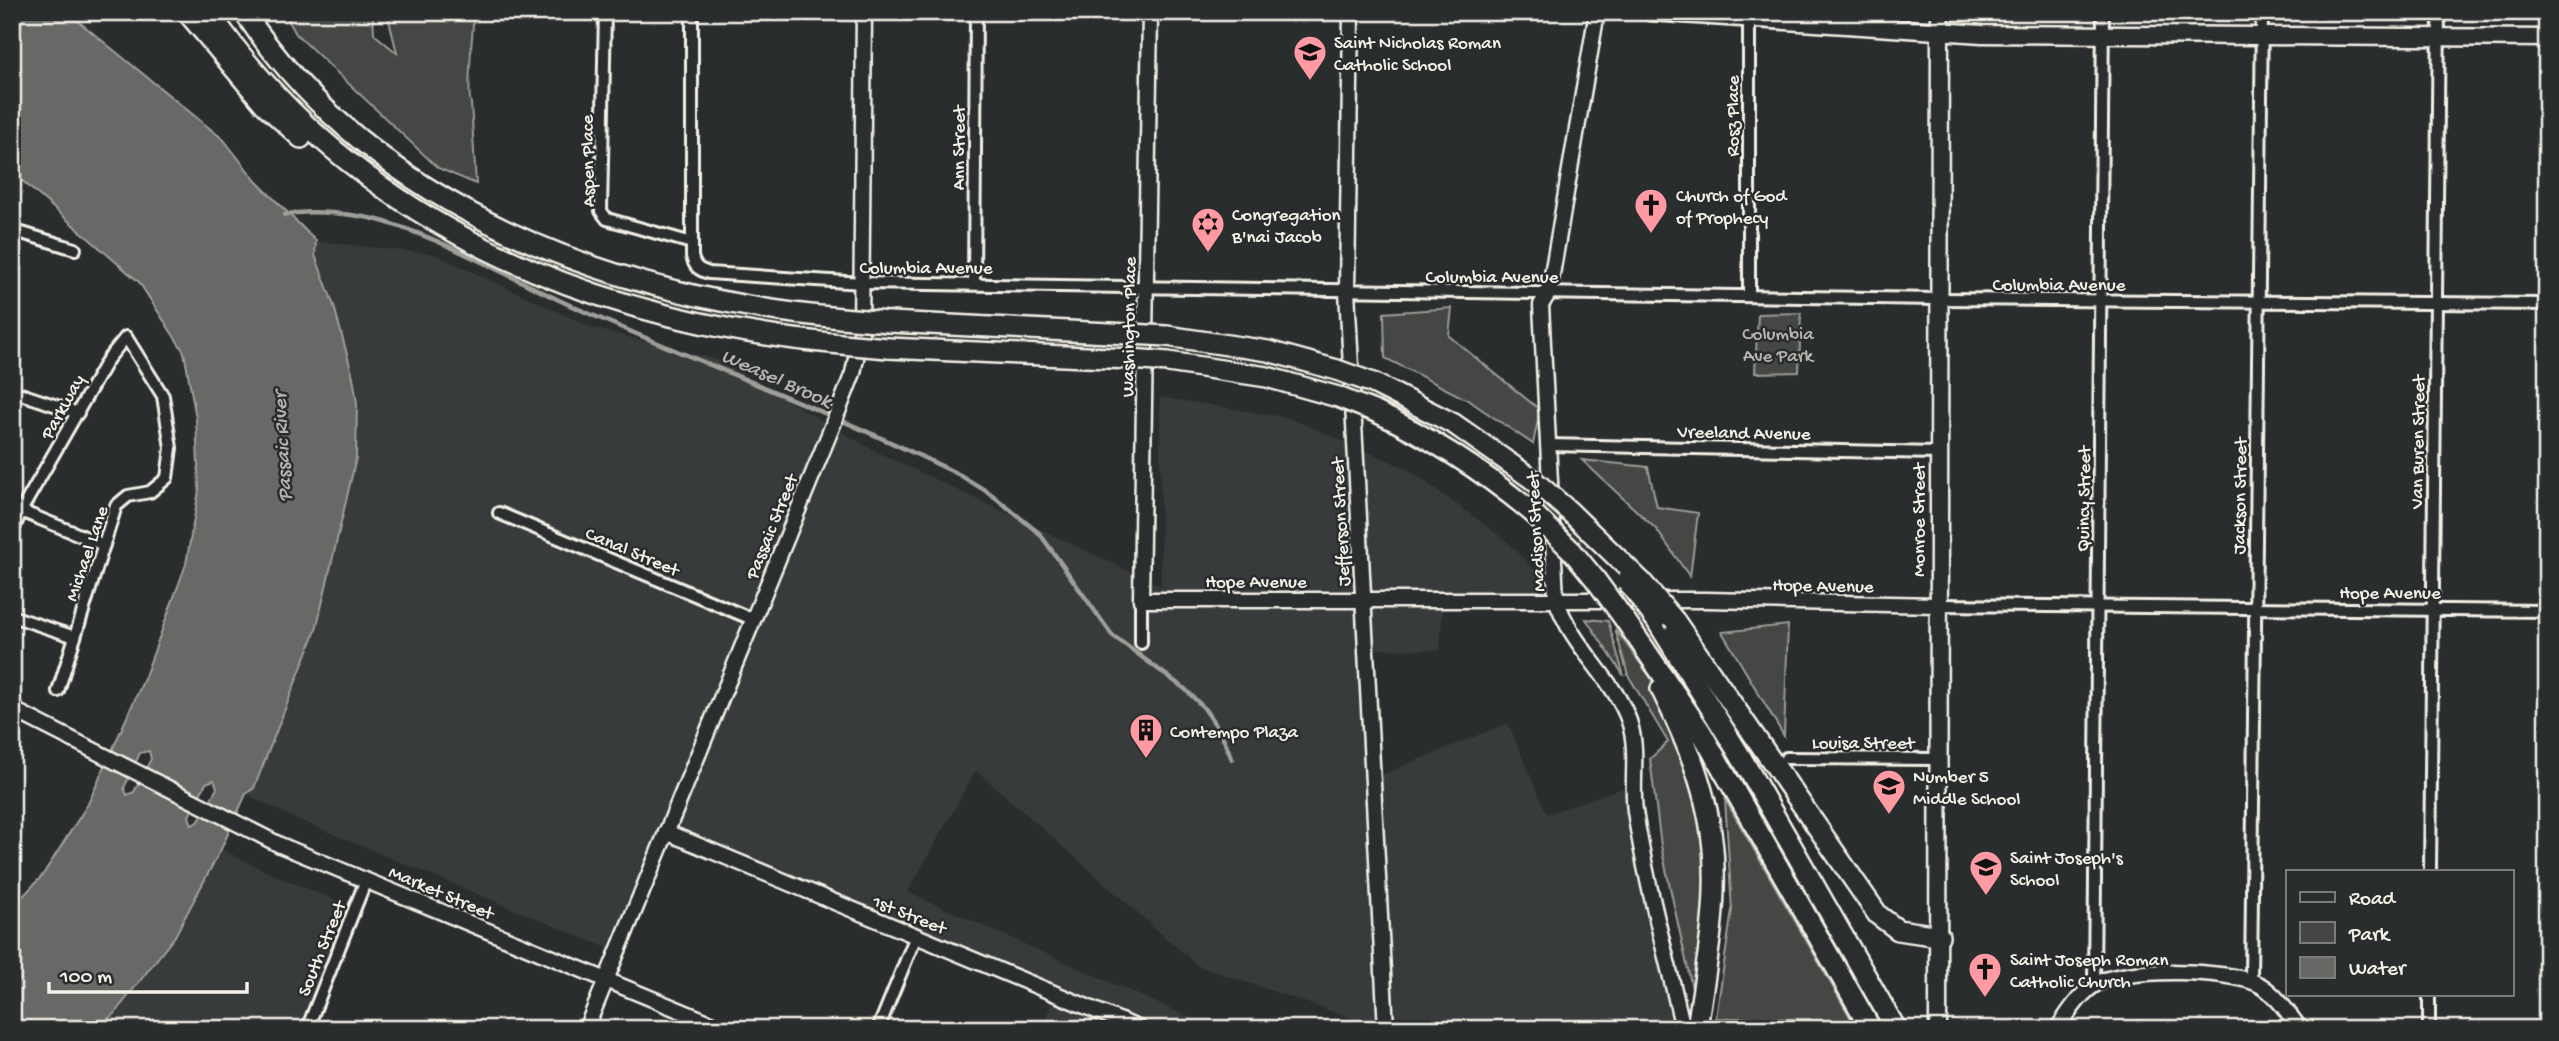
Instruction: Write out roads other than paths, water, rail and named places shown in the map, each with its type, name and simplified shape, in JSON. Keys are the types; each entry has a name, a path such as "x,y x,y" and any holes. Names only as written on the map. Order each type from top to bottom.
{"highway":[{"path":"187,12 264,104 289,128 349,173 506,259 606,299 710,326 841,344 1131,359 1267,377 1338,397 1376,412 1410,428 1474,466 1533,513 1572,551 1625,620 1700,730 1871,1029"},
{"path":"209,12 250,67 299,120 355,168 414,208"},
{"path":"243,12 294,76 362,139 427,186 508,231 582,263 648,285 737,305 841,318 1167,336 1257,349 1337,370 1373,383 1454,424 1532,479 1570,512 1634,581 1878,915 1898,930 1939,936"},
{"path":"1625,620 1686,742 1709,819 1713,894 1697,1029"},
{"path":"1665,620 1896,1029"}],"main road":[{"path":"1651,12 1940,32 2547,38"},
{"name":"Monroe Street","path":"1938,1029 1940,12"}],"street":[{"name":"Aspen Place","path":"605,12 601,211 607,219 692,243"},
{"name":"Columbia Avenue","path":"692,12 693,263 700,271 709,274 862,283 1347,291 2547,304"},
{"name":"Passaic Street","path":"586,1029 832,427 858,354 862,283 864,12"},
{"name":"Ann Street","path":"974,283 976,12"},
{"name":"Washington Place","path":"1140,643 1150,12"},
{"name":"Jefferson Street","path":"1351,12 1347,291 1385,1029"},
{"name":"Madison Street","path":"1597,12 1549,292 1541,305 1556,599 1568,630 1618,700 1630,725 1635,748 1635,810 1683,1029"},
{"name":"Quincy Street","path":"2094,985 2103,12"},
{"name":"Jackson Street","path":"2251,981 2253,609 2262,12"},
{"name":"Van Buren Street","path":"2430,870 2438,12"},
{"name":"Rosz Place","path":"1749,19 1749,296"},
{"path":"12,230 75,249"},
{"name":"Parkway","path":"12,533 21,511 108,359 127,337"},
{"name":"Michael Lane","path":"58,691 116,506 128,496 150,492 167,478 171,448 163,396 127,337"},
{"path":"12,391 78,413"},
{"name":"Vreeland Avenue","path":"1548,445 1938,453"},
{"path":"21,511 104,545"},
{"name":"Canal Street","path":"499,513 752,619"},
{"name":"Hope Avenue","path":"1141,600 1556,599 2547,611"},
{"path":"12,617 75,637"},
{"name":"Market Street","path":"12,709 86,744 251,830 725,1029"},
{"name":"Louisa Street","path":"1786,758 1939,759"},
{"name":"1st Street","path":"666,832 1140,1029"},
{"name":"South Street","path":"308,1026 366,880"},
{"path":"877,1029 916,936"},
{"path":"2057,1029 2094,985 2130,974 2216,974 2251,981 2273,994 2300,1029"},
{"path":"2429,996 2429,1029"},
{"path":"308,1026 320,1029"}],"water":[{"name":"Passaic River","path":"12,12 67,12 224,140 256,181 316,241 315,255 334,306 353,377 357,403 356,458 316,630 254,788 246,794 221,849 175,936 114,1014 95,1029 12,1029 12,908 42,876 88,804 144,679 186,564 199,490 196,418 184,352 139,282 12,172","holes":["149,751 151,759 134,792 127,795 124,788 140,753","214,780 217,788 199,821 192,825 189,816 206,783"]}],"waterway":[{"name":"Weasel Brook","path":"285,215 308,212 349,215 375,219 410,230 574,307 817,410 960,475 991,494 1040,534 1112,635 1185,689 1204,708 1221,733 1232,759"}],"place":[{"name":"Saint Nicholas Roman Catholic School","path":"1310,82"},
{"name":"Church of God of Prophecy","path":"1651,235"},
{"name":"Congregation B'nai Jacob","path":"1208,254"},
{"name":"Contempo Plaza","path":"1146,760"},
{"name":"Number 5 Middle School","path":"1889,816"},
{"name":"Saint Joseph's School","path":"1986,897"},
{"name":"Saint Joseph Roman Catholic Church","path":"1985,999"}],"park label":[{"name":"Columbia Ave Park","path":"1778,343"}]}
